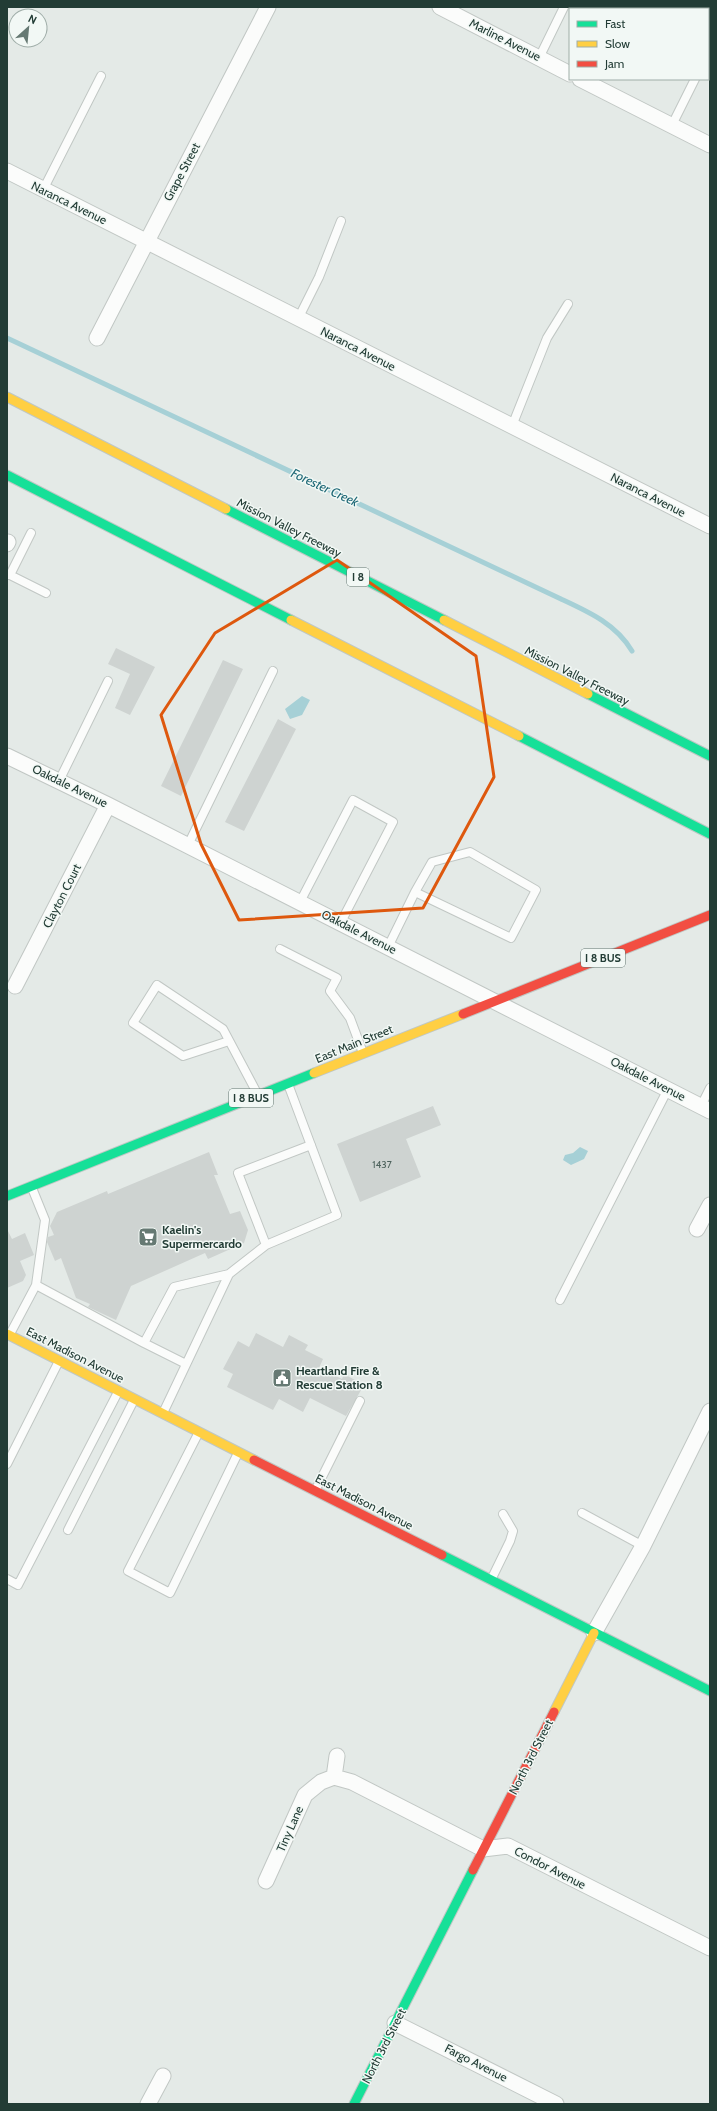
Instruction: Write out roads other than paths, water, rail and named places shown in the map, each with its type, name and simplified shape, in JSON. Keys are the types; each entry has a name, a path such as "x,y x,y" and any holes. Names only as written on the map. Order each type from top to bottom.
{"main road":[{"name":"Mission Valley Freeway","path":"7,397 710,756"},
{"path":"7,475 710,834"},
{"name":"East Main Street","path":"7,1196 710,916"},
{"name":"East Madison Avenue","path":"8,1335 491,1580 594,1634 710,1691"},
{"name":"North 3rd Street","path":"354,2104 483,1848 594,1634"}],"street":[{"name":"Grape Street","path":"97,338 268,7"},
{"name":"Marline Avenue","path":"440,7 569,73"},
{"path":"582,80 710,145"},
{"name":"Naranca Avenue","path":"7,171 710,526"},
{"name":"Oakdale Avenue","path":"7,756 341,922 705,1108"},
{"name":"Clayton Court","path":"15,986 108,805"},
{"path":"697,1229 710,1205"},
{"name":"North 3rd Street","path":"594,1634 643,1546 710,1411"},
{"path":"337,1756 327,1780 352,1782 483,1848"},
{"name":"Tiny Lane","path":"266,1881 305,1795 327,1780"},
{"name":"Condor Avenue","path":"483,1848 508,1846 710,1948"},
{"name":"Fargo Avenue","path":"395,2023 556,2104"},
{"path":"148,2104 163,2076"}],"lane":[{"path":"539,58 564,7"},
{"path":"43,190 101,76"},
{"path":"672,125 695,80"},
{"path":"298,319 319,277 341,221"},
{"path":"512,426 548,338 568,304"},
{"path":"31,533 9,575 46,593"},
{"path":"188,845 273,671"},
{"path":"59,781 108,681"},
{"path":"300,902 353,800 393,822 341,922"},
{"path":"388,946 415,892 432,862 470,852 536,890 511,938 415,892"},
{"path":"280,948 337,978 330,991 350,1018 363,1054"},
{"path":"229,1041 183,1056 132,1023 157,985 223,1029 258,1096"},
{"path":"162,1414 230,1274 266,1244 337,1215 288,1084"},
{"path":"705,1108 710,1088"},
{"path":"560,1300 668,1090"},
{"path":"266,1244 238,1174 311,1145"},
{"path":"8,1335 36,1285 44,1220 31,1186"},
{"path":"144,1343 174,1287 230,1274"},
{"path":"36,1285 186,1364"},
{"path":"7,1464 59,1361"},
{"path":"7,1579 18,1585 118,1391"},
{"path":"68,1530 134,1399"},
{"path":"315,1491 360,1401"},
{"path":"199,1432 128,1571 170,1593 238,1452"},
{"path":"582,1513 643,1546"},
{"path":"491,1580 510,1541 512,1531 503,1514"}],"water":[{"path":"302,696 310,700 302,715 290,719 285,709"},
{"path":"580,1147 588,1151 584,1159 571,1165 563,1160 565,1155 573,1153"}],"waterway":[{"name":"Forester Creek","path":"7,338 592,614 618,633 632,651"}],"place":[{"name":"Kaelin's Supermercardo","path":"148,1237"},
{"name":"Heartland Fire & Rescue Station 8","path":"282,1378"}]}
